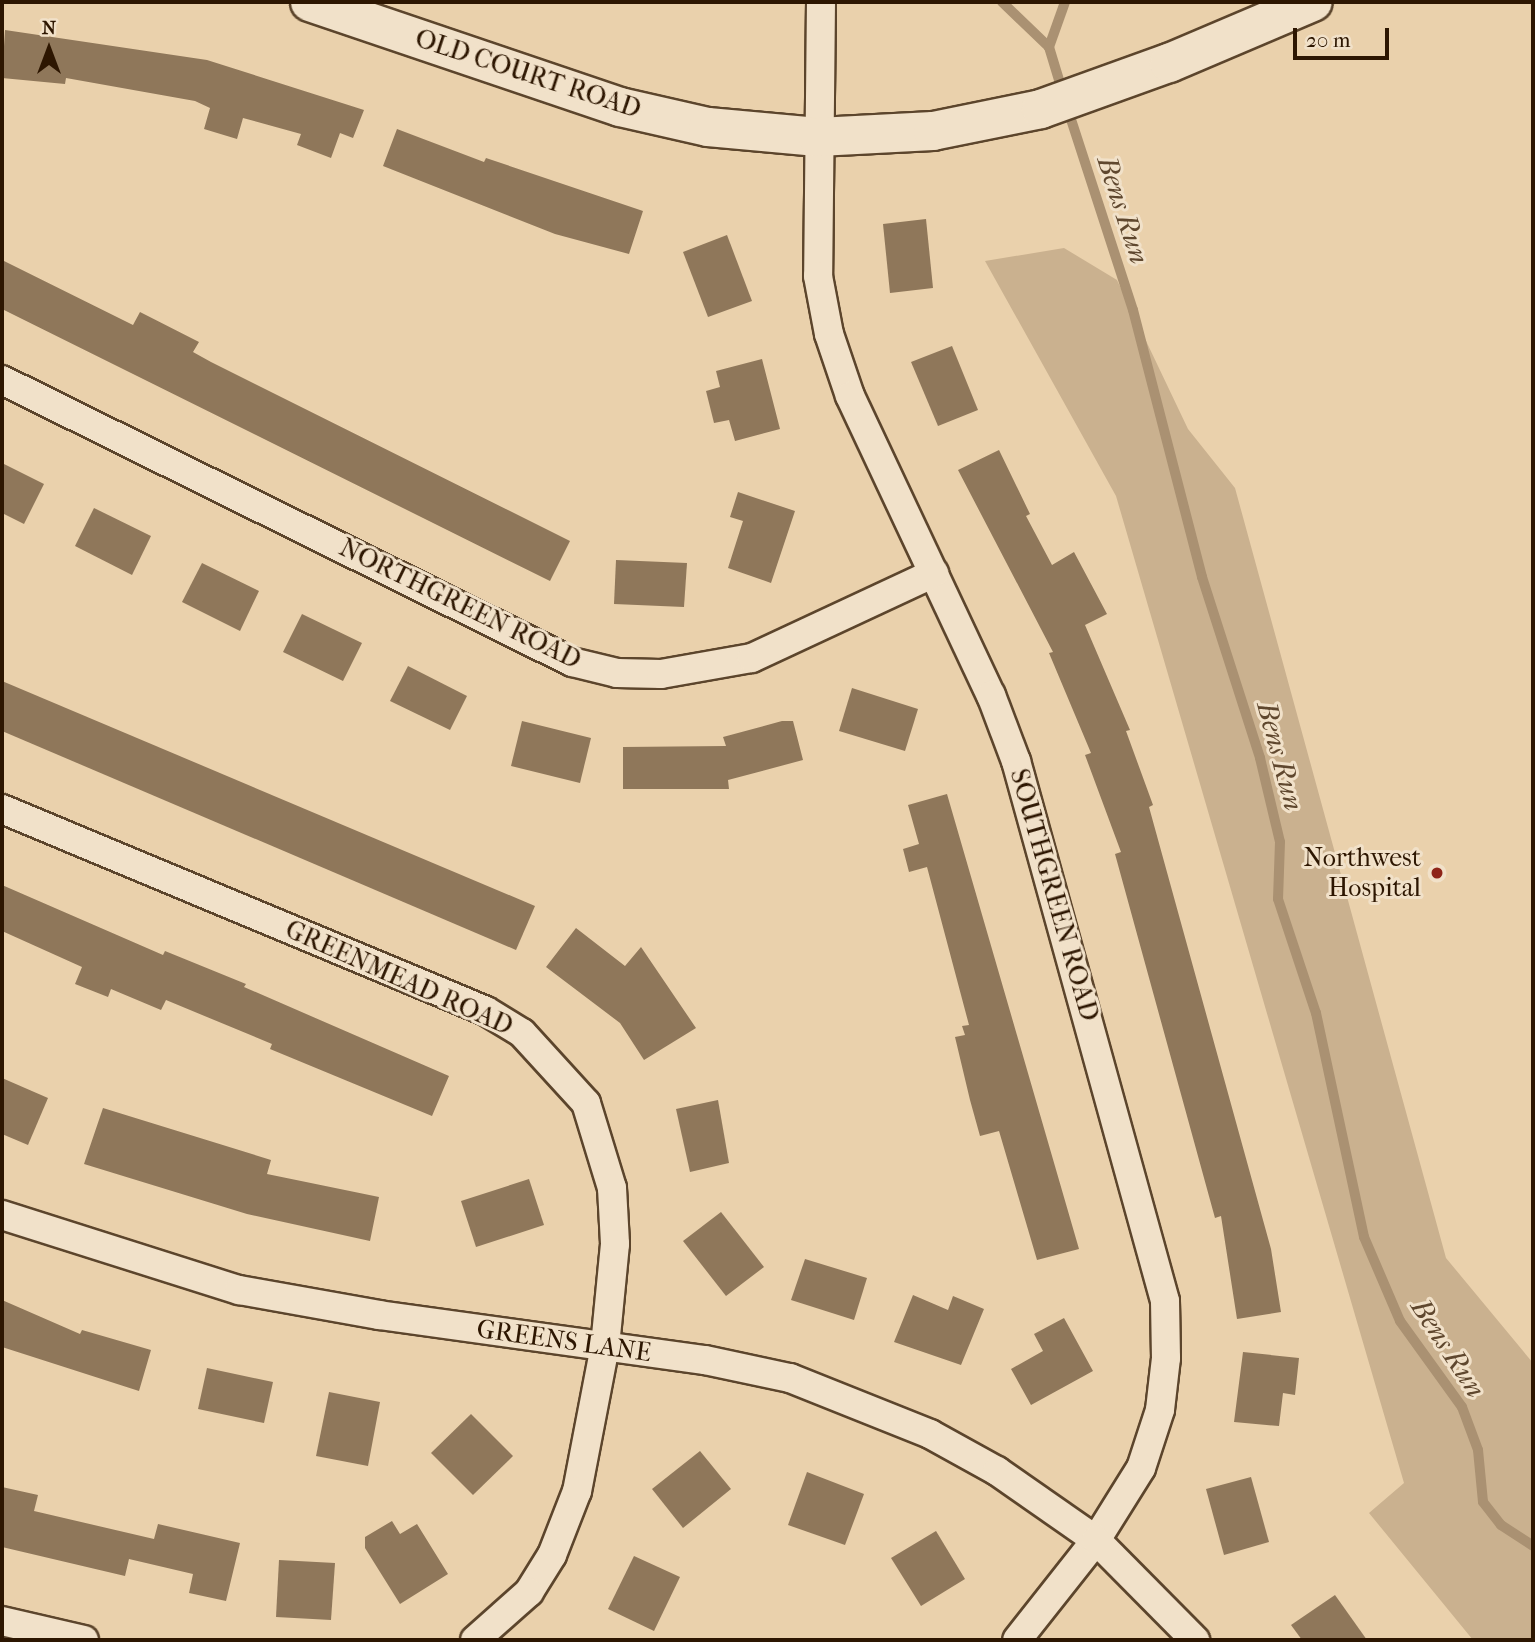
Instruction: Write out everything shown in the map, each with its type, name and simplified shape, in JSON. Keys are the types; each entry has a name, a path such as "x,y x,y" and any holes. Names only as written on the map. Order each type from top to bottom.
{"main road":[{"name":"OLD COURT ROAD","path":"310,2 620,107 709,127 818,137 933,131 1041,109 1091,93 1313,2"}],"street":[{"name":"SOUTHGREEN ROAD","path":"821,2 818,276 829,334 850,396 934,573 1016,761 1164,1301 1166,1358 1160,1410 1140,1468 1096,1540 1017,1640"},
{"name":"NORTHGREEN ROAD","path":"2,380 572,662 617,673 661,674 752,659 934,573"},
{"name":"GREENMEAD ROAD","path":"2,809 486,1011 522,1033 586,1103 602,1144 612,1188 615,1244 605,1346 577,1491 552,1555 529,1592 475,1640"},
{"name":"GREENS LANE","path":"2,1215 239,1290 379,1315 605,1346 790,1378 861,1403 930,1434 996,1471 1096,1540 1195,1640"},
{"path":"2,1621 84,1640"}],"shaded area":[{"path":"1064,248 1117,280 1188,429 1235,488 1446,1258 1533,1363 1533,1640 1473,1640 1369,1513 1404,1483 1116,496 985,261"}],"building":[{"path":"5,30 207,60 364,110 353,138 340,133 331,158 297,145 301,134 243,118 237,139 204,129 210,108 195,101 66,78 65,84 2,78"},
{"path":"397,129 484,162 486,158 643,211 629,254 555,234 383,166"},
{"path":"926,219 933,288 890,293 883,224"},
{"path":"727,235 752,301 708,317 683,252"},
{"path":"2,260 133,325 140,312 199,342 193,352 211,362 570,541 550,581 2,309"},
{"path":"952,346 978,410 938,426 911,362"},
{"path":"762,359 780,429 735,441 729,420 714,423 706,391 720,387 716,371"},
{"path":"999,450 1030,514 1026,516 1052,565 1074,552 1107,614 1085,625 1130,730 1126,731 1153,805 1149,807 1271,1249 1281,1312 1237,1319 1221,1216 1215,1218 1115,854 1121,852 1085,755 1091,753 1049,653 1053,652 958,470"},
{"path":"2,463 44,484 24,524 2,513"},
{"path":"738,492 795,511 771,583 728,568 743,521 730,517"},
{"path":"94,508 151,536 132,575 75,546"},
{"path":"616,560 687,563 684,607 614,604"},
{"path":"202,563 259,591 240,631 182,602"},
{"path":"302,614 362,643 343,681 283,652"},
{"path":"408,666 467,696 450,730 390,701"},
{"path":"2,681 535,906 516,950 2,731"},
{"path":"852,688 918,709 905,751 839,731"},
{"path":"522,721 591,738 580,783 511,766"},
{"path":"782,721 793,721 803,760 728,780 729,789 623,789 623,747 726,746 723,737"},
{"path":"947,794 1079,1249 1037,1260 999,1131 980,1136 955,1037 965,1035 962,1026 969,1025 927,867 909,872 903,849 919,844 908,805"},
{"path":"2,885 163,955 165,951 246,984 244,987 449,1076 432,1116 270,1049 272,1044 166,1000 161,1010 111,989 108,997 75,984 82,967 2,931"},
{"path":"576,928 625,966 641,947 696,1028 644,1060 620,1023 546,967"},
{"path":"2,1078 48,1098 28,1145 2,1134"},
{"path":"718,1100 729,1163 690,1172 676,1109"},
{"path":"103,1108 271,1160 267,1174 379,1197 370,1241 247,1214 84,1164"},
{"path":"529,1179 544,1225 476,1247 461,1201"},
{"path":"721,1212 764,1267 726,1296 683,1241"},
{"path":"805,1259 867,1278 854,1320 791,1300"},
{"path":"913,1295 948,1310 953,1296 984,1309 961,1365 894,1342"},
{"path":"2,1300 80,1334 82,1330 151,1350 139,1391 2,1347"},
{"path":"1064,1318 1093,1371 1031,1405 1011,1369 1043,1351 1034,1334"},
{"path":"1243,1352 1299,1358 1295,1395 1283,1393 1279,1426 1234,1422"},
{"path":"207,1368 273,1382 264,1423 198,1409"},
{"path":"329,1392 380,1402 368,1466 316,1456"},
{"path":"471,1414 513,1456 473,1495 431,1453"},
{"path":"700,1451 731,1489 683,1528 652,1489"},
{"path":"807,1472 864,1494 845,1545 788,1525"},
{"path":"1251,1477 1269,1542 1224,1555 1206,1489"},
{"path":"2,1487 38,1495 34,1511 154,1539 158,1524 240,1543 226,1601 189,1593 193,1574 129,1559 125,1576 2,1547"},
{"path":"392,1521 400,1534 417,1524 448,1574 400,1604 365,1548 365,1537"},
{"path":"936,1531 965,1579 921,1606 891,1558"},
{"path":"634,1556 680,1577 654,1631 608,1609"},
{"path":"279,1560 335,1563 331,1620 276,1617"},
{"path":"1335,1595 1367,1640 1302,1640 1291,1625"}],"waterway":[{"name":"Bens Run","path":"1002,2 1049,47 1063,93"},
{"path":"1049,47 1065,2"},
{"name":"Bens Run","path":"1067,107 1133,310 1202,577 1260,758 1280,842 1278,899 1316,1013 1364,1237 1400,1321 1462,1407 1478,1450 1483,1502 1501,1525 1533,1546"}],"place":[{"name":"Northwest Hospital","path":"1437,873"}]}
